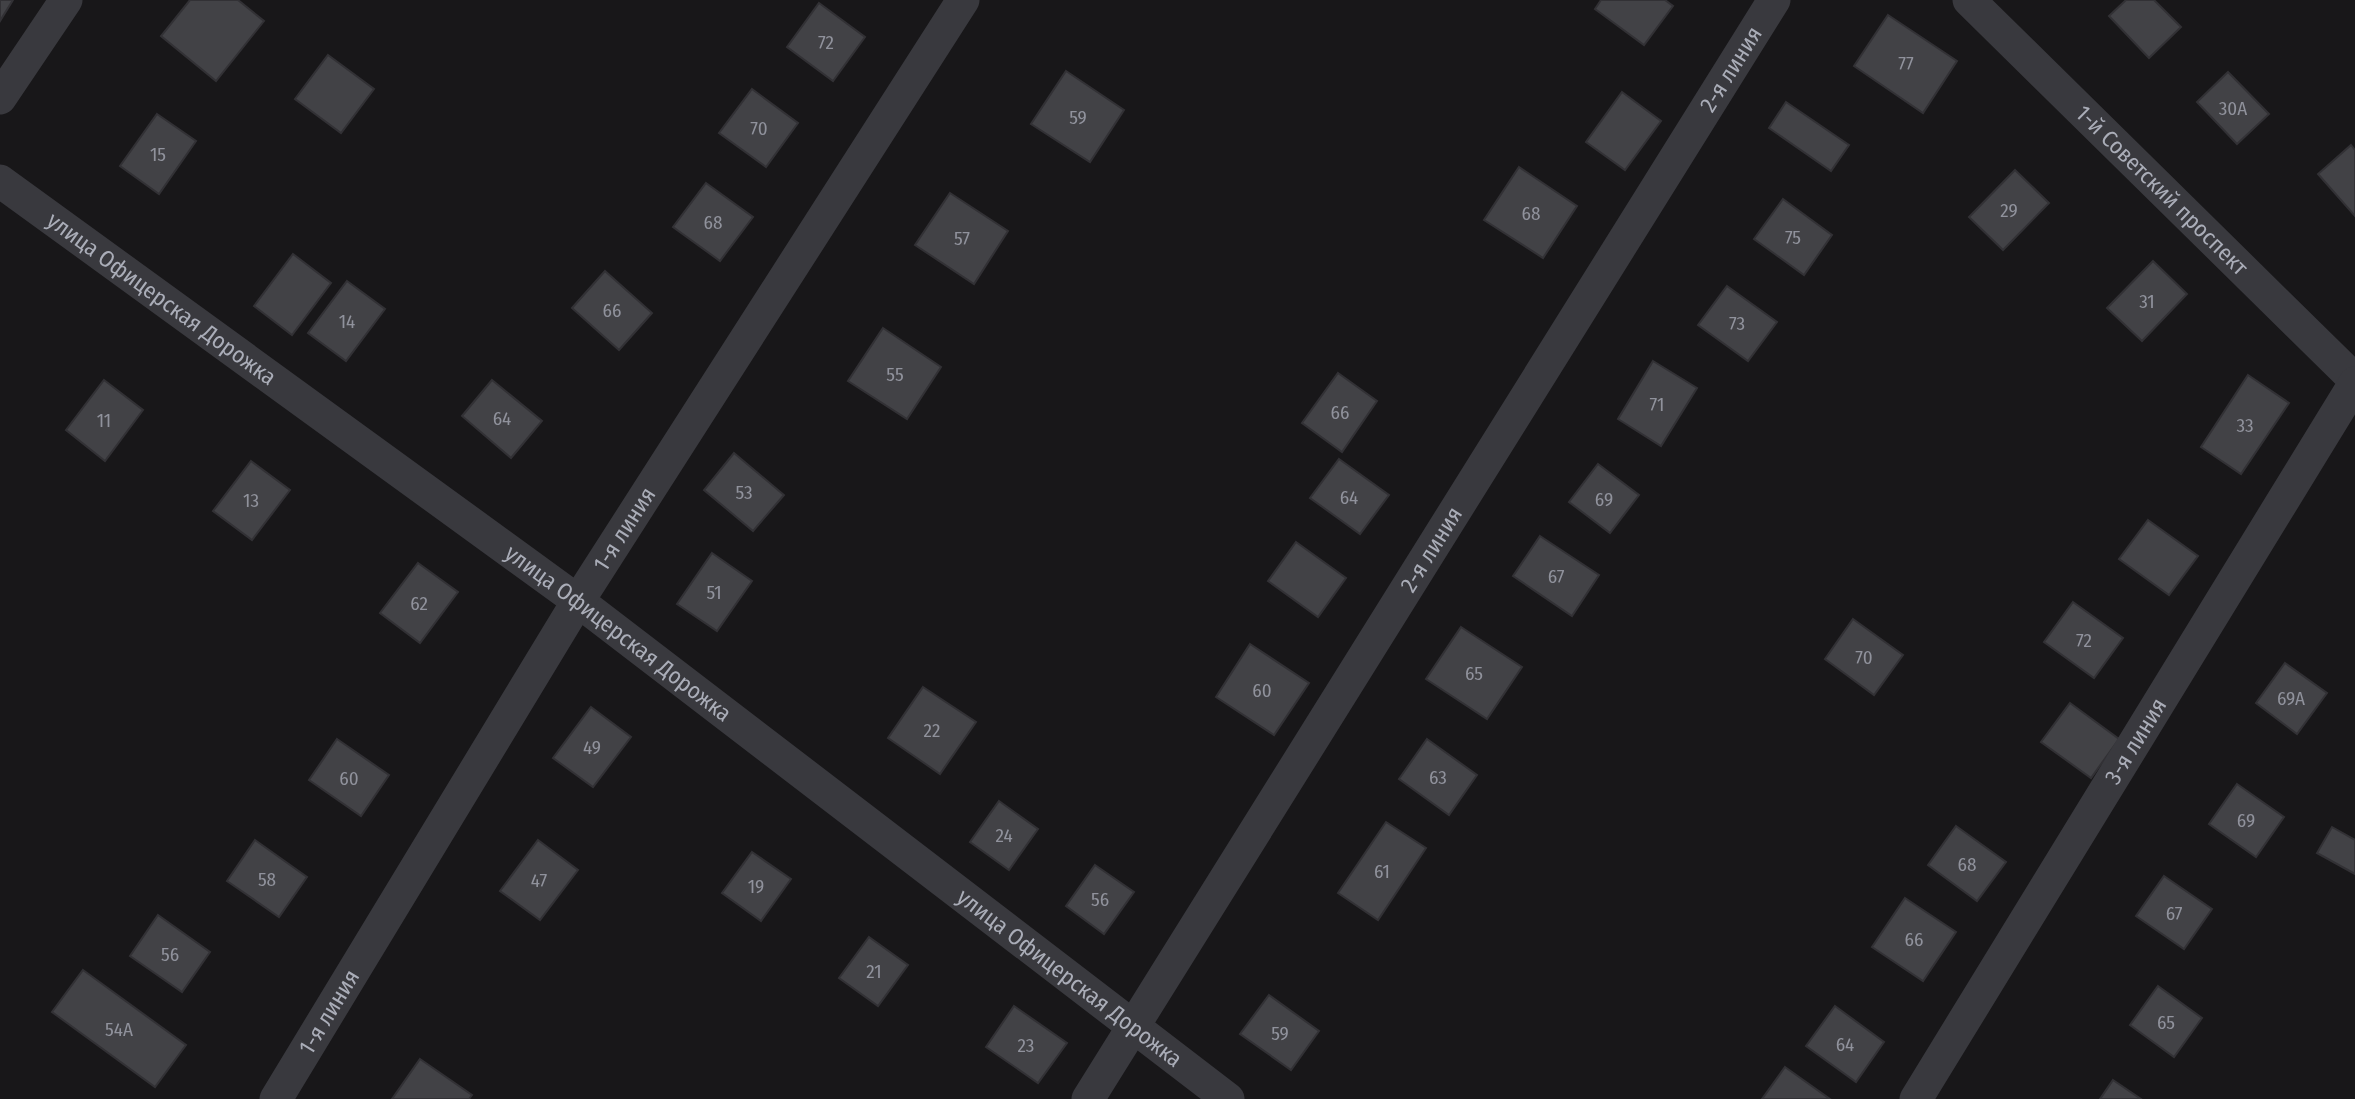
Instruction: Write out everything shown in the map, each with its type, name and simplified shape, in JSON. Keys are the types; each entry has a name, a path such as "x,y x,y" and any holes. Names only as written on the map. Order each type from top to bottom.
{"street":[{"path":"0,98 66,0"},
{"name":"1-я линия","path":"276,1099 578,601 963,0"},
{"name":"2-я линия","path":"1088,1099 1774,0"},
{"name":"1-й Советский проспект","path":"1969,0 2355,381"},
{"name":"улица Офицерская Дорожка","path":"0,181 578,601 1228,1099"},
{"name":"3-я линия","path":"1916,1099 2355,381"}],"building":[{"path":"0,0 13,0 0,21"},
{"path":"190,0 238,0 264,21 216,81 161,36"},
{"path":"1601,0 1665,0 1673,6 1644,45 1595,9"},
{"path":"2126,0 2154,0 2181,27 2149,58 2109,16"},
{"path":"819,3 865,37 833,81 787,47"},
{"path":"1888,15 1957,61 1923,113 1854,66"},
{"path":"328,55 374,89 341,133 295,99"},
{"path":"1066,71 1124,110 1090,162 1031,124"},
{"path":"2228,72 2269,114 2237,144 2197,102"},
{"path":"752,89 798,123 766,167 719,133"},
{"path":"1622,92 1661,121 1625,170 1586,142"},
{"path":"1786,102 1849,145 1831,171 1769,128"},
{"path":"157,114 196,141 159,194 120,166"},
{"path":"2351,145 2355,150 2355,216 2318,174"},
{"path":"1519,167 1577,206 1543,258 1484,220"},
{"path":"2015,170 2049,203 2003,250 1969,217"},
{"path":"706,183 753,217 720,261 673,227"},
{"path":"950,193 1008,231 974,284 915,245"},
{"path":"1783,199 1832,235 1804,275 1754,239"},
{"path":"293,254 331,283 292,335 254,306"},
{"path":"2153,261 2187,294 2142,341 2107,308"},
{"path":"605,271 652,313 619,350 572,308"},
{"path":"347,281 385,309 346,361 308,333"},
{"path":"1727,286 1777,322 1748,361 1698,325"},
{"path":"883,328 941,367 907,419 848,381"},
{"path":"1653,361 1697,388 1661,446 1618,419"},
{"path":"1338,373 1377,401 1342,452 1302,423"},
{"path":"2248,375 2289,403 2241,474 2201,447"},
{"path":"104,380 143,410 105,461 66,430"},
{"path":"492,380 542,421 511,458 462,416"},
{"path":"734,453 784,495 753,531 704,490"},
{"path":"1339,459 1389,495 1360,534 1310,498"},
{"path":"251,461 290,490 252,540 213,511"},
{"path":"1598,464 1639,495 1610,533 1569,502"},
{"path":"2148,520 2198,556 2169,595 2119,559"},
{"path":"1540,536 1599,575 1572,616 1513,576"},
{"path":"1296,542 1346,578 1318,617 1268,581"},
{"path":"712,553 752,581 717,631 677,604"},
{"path":"418,563 458,592 420,643 380,613"},
{"path":"2073,602 2123,638 2094,678 2044,642"},
{"path":"1853,619 1903,655 1874,695 1825,659"},
{"path":"1461,627 1522,667 1487,719 1426,679"},
{"path":"1250,644 1309,683 1274,735 1216,697"},
{"path":"2285,663 2327,693 2297,734 2256,703"},
{"path":"923,687 976,722 940,774 888,738"},
{"path":"2070,703 2119,739 2091,778 2041,742"},
{"path":"591,707 631,737 593,787 553,758"},
{"path":"337,739 389,775 361,816 309,780"},
{"path":"1427,739 1477,775 1449,815 1399,779"},
{"path":"2237,784 2284,817 2256,857 2209,824"},
{"path":"999,801 1038,829 1009,870 970,842"},
{"path":"1386,822 1426,848 1378,920 1338,893"},
{"path":"1956,826 2006,862 1977,901 1928,865"},
{"path":"2332,827 2355,840 2355,874 2317,853"},
{"path":"255,840 307,877 279,917 227,881"},
{"path":"538,840 578,870 540,920 500,891"},
{"path":"752,852 791,879 761,921 722,893"},
{"path":"1095,865 1134,892 1104,934 1066,906"},
{"path":"2164,876 2212,909 2184,949 2136,916"},
{"path":"1905,898 1956,932 1923,981 1872,947"},
{"path":"158,915 210,952 182,992 130,956"},
{"path":"869,937 908,965 878,1006 839,978"},
{"path":"83,970 186,1045 155,1087 52,1012"},
{"path":"2158,986 2202,1018 2174,1057 2130,1025"},
{"path":"1269,995 1319,1031 1291,1070 1240,1034"},
{"path":"1014,1006 1067,1043 1038,1083 986,1047"},
{"path":"1835,1006 1884,1042 1856,1082 1806,1046"},
{"path":"420,1059 472,1095 469,1099 392,1099"},
{"path":"1785,1067 1830,1099 1762,1099"},
{"path":"2113,1080 2141,1099 2100,1099"}]}
